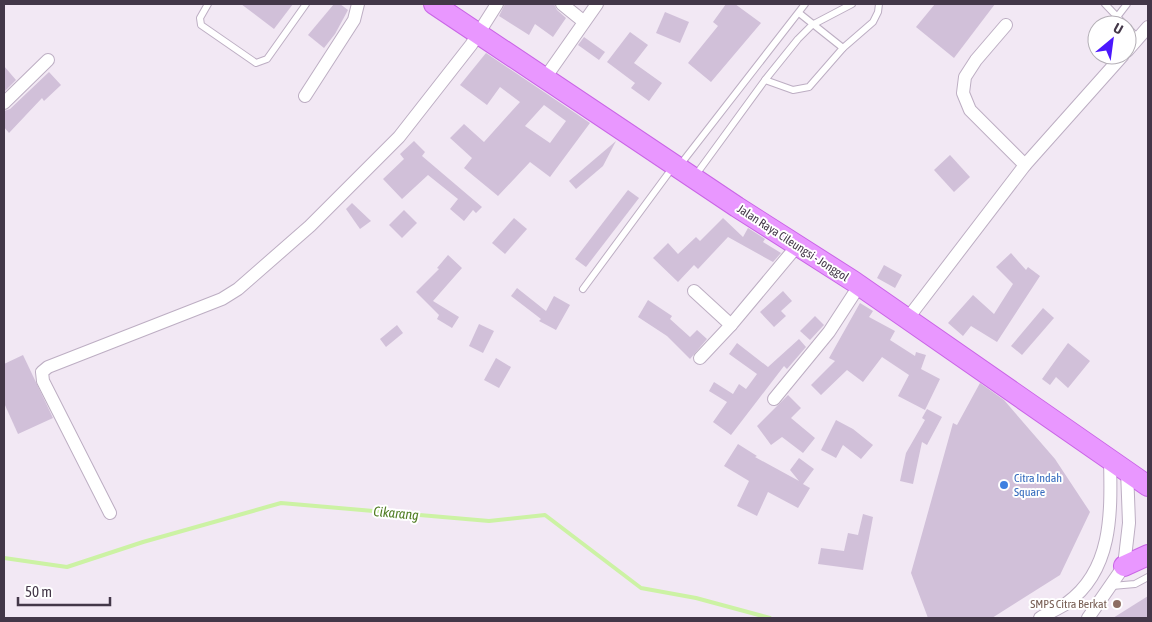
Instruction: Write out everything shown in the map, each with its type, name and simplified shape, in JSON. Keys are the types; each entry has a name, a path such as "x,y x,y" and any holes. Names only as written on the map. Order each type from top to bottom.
{"main road":[{"name":"Jalan Raya Cileungsi - Jonggol","path":"434,4 908,318 1014,395 1110,458 1148,486"},
{"path":"1124,566 1148,555"}],"street":[{"path":"305,96 354,20 358,4"},
{"path":"110,513 43,381 42,372 48,367 222,299 238,289 310,226 399,137 478,34 498,4"},
{"path":"562,4 583,22"},
{"path":"545,78 597,4"},
{"path":"1006,25 976,60 965,77 963,93 970,110 1025,166"},
{"path":"1138,38 1148,27"},
{"path":"4,103 48,60"},
{"path":"908,318 1025,166 1114,65"},
{"path":"700,358 731,326 797,246"},
{"path":"774,399 829,332 859,286"},
{"path":"694,291 731,326"},
{"path":"1040,618 1067,603 1092,577 1097,568 1106,540 1111,515 1110,458"},
{"path":"1088,618 1112,586 1124,566 1129,523 1127,470"}],"lane":[{"path":"208,4 200,18 201,25 256,63 267,59 306,4"},
{"path":"583,290 683,169 805,4"},
{"path":"683,169 765,80 812,25 852,4"},
{"path":"765,80 786,88 805,89 843,48 873,22 878,12 879,4"},
{"path":"1105,4 1115,15"},
{"path":"1119,15 1127,4"},
{"path":"799,13 843,48"},
{"path":"1112,586 1135,584 1148,577"}],"building":[{"path":"241,4 293,4 274,29"},
{"path":"334,4 340,4 348,10 335,34 324,48 308,35"},
{"path":"505,4 554,4 557,10 566,18 553,37 535,24 529,35 499,16"},
{"path":"726,4 735,4 761,23 711,82 688,63 718,26 713,22"},
{"path":"935,4 995,4 954,58 916,27"},
{"path":"665,12 689,22 680,43 656,33"},
{"path":"630,32 648,45 634,63 662,83 649,101 631,88 635,83 607,62"},
{"path":"584,37 605,52 599,60 578,45"},
{"path":"486,53 590,123 550,177 530,162 498,196 464,168 472,158 450,138 464,124 484,142 520,102 500,87 487,105 460,85","holes":["544,105 566,121 550,143 525,126"]},
{"path":"4,66 16,80 4,92"},
{"path":"49,72 61,85 44,101 42,98 9,133 4,127 4,111 10,109"},
{"path":"414,141 425,152 422,156 482,207 476,213 473,210 464,221 450,209 458,199 428,175 402,199 383,179 404,159 400,154"},
{"path":"616,141 603,166 576,189 569,181"},
{"path":"950,155 970,177 954,192 934,170"},
{"path":"628,190 639,198 586,267 575,259"},
{"path":"352,203 371,221 360,229 346,209"},
{"path":"404,210 417,223 402,238 389,225"},
{"path":"514,218 527,229 505,254 492,243"},
{"path":"723,218 743,237 748,228 765,239 763,242 781,253 773,262 728,237 698,269 694,265 678,282 653,258 668,243 678,254 696,237 700,241"},
{"path":"1011,253 1026,270 1028,267 1040,276 997,342 971,326 963,336 948,323 973,295 994,314 1013,284 996,267"},
{"path":"448,255 462,268 433,301 459,317 452,328 437,319 439,315 416,292 439,269 437,268"},
{"path":"884,265 902,275 895,288 877,278"},
{"path":"517,288 546,311 554,296 570,305 556,330 539,321 541,319 511,296"},
{"path":"783,291 792,301 781,311 786,316 774,327 760,312"},
{"path":"648,300 672,316 670,319 690,337 697,330 707,339 690,359 667,336 638,317"},
{"path":"860,303 873,311 869,317 895,331 890,340 915,356 916,352 926,355 921,369 940,379 925,410 898,396 909,375 882,357 863,382 847,370 821,395 811,385 835,361 829,358"},
{"path":"1043,308 1054,318 1022,355 1011,346"},
{"path":"815,316 824,325 810,340 800,331"},
{"path":"479,324 494,331 483,353 469,346"},
{"path":"397,325 403,333 386,347 380,339"},
{"path":"799,339 806,347 787,369 784,366 731,435 713,422 727,402 709,391 714,382 733,394 739,384 746,389 757,374 729,354 737,343 768,367"},
{"path":"1068,343 1090,361 1068,388 1056,377 1050,385 1042,379"},
{"path":"23,355 53,418 18,434 4,403 4,364"},
{"path":"496,358 511,367 499,388 484,380"},
{"name":"Citra Indah Square","path":"980,383 1004,400 1055,459 1090,512 1060,575 992,618 928,618 911,573 953,423 957,425"},
{"path":"788,395 801,408 791,418 815,438 803,453 782,437 771,445 757,426"},
{"path":"927,409 942,417 927,445 922,442 913,484 900,481 906,453 925,420 922,418"},
{"path":"836,420 853,429 873,445 861,459 843,445 836,458 821,450"},
{"path":"738,444 757,456 755,457 799,481 790,470 799,458 814,469 803,484 810,488 798,508 768,492 757,516 737,506 749,481 724,466"},
{"path":"863,514 873,517 863,570 818,564 821,548 844,551 848,533 858,535"},
{"path":"1148,596 1148,618 1113,618"}],"waterway":[{"name":"Cikarang","path":"4,558 67,567 143,542 281,503 489,521 545,515 641,588 696,598 770,618"}],"place":[{"name":"Citra Indah Square","path":"1004,485"},
{"name":"SMPS Citra Berkat","path":"1117,604"}]}
